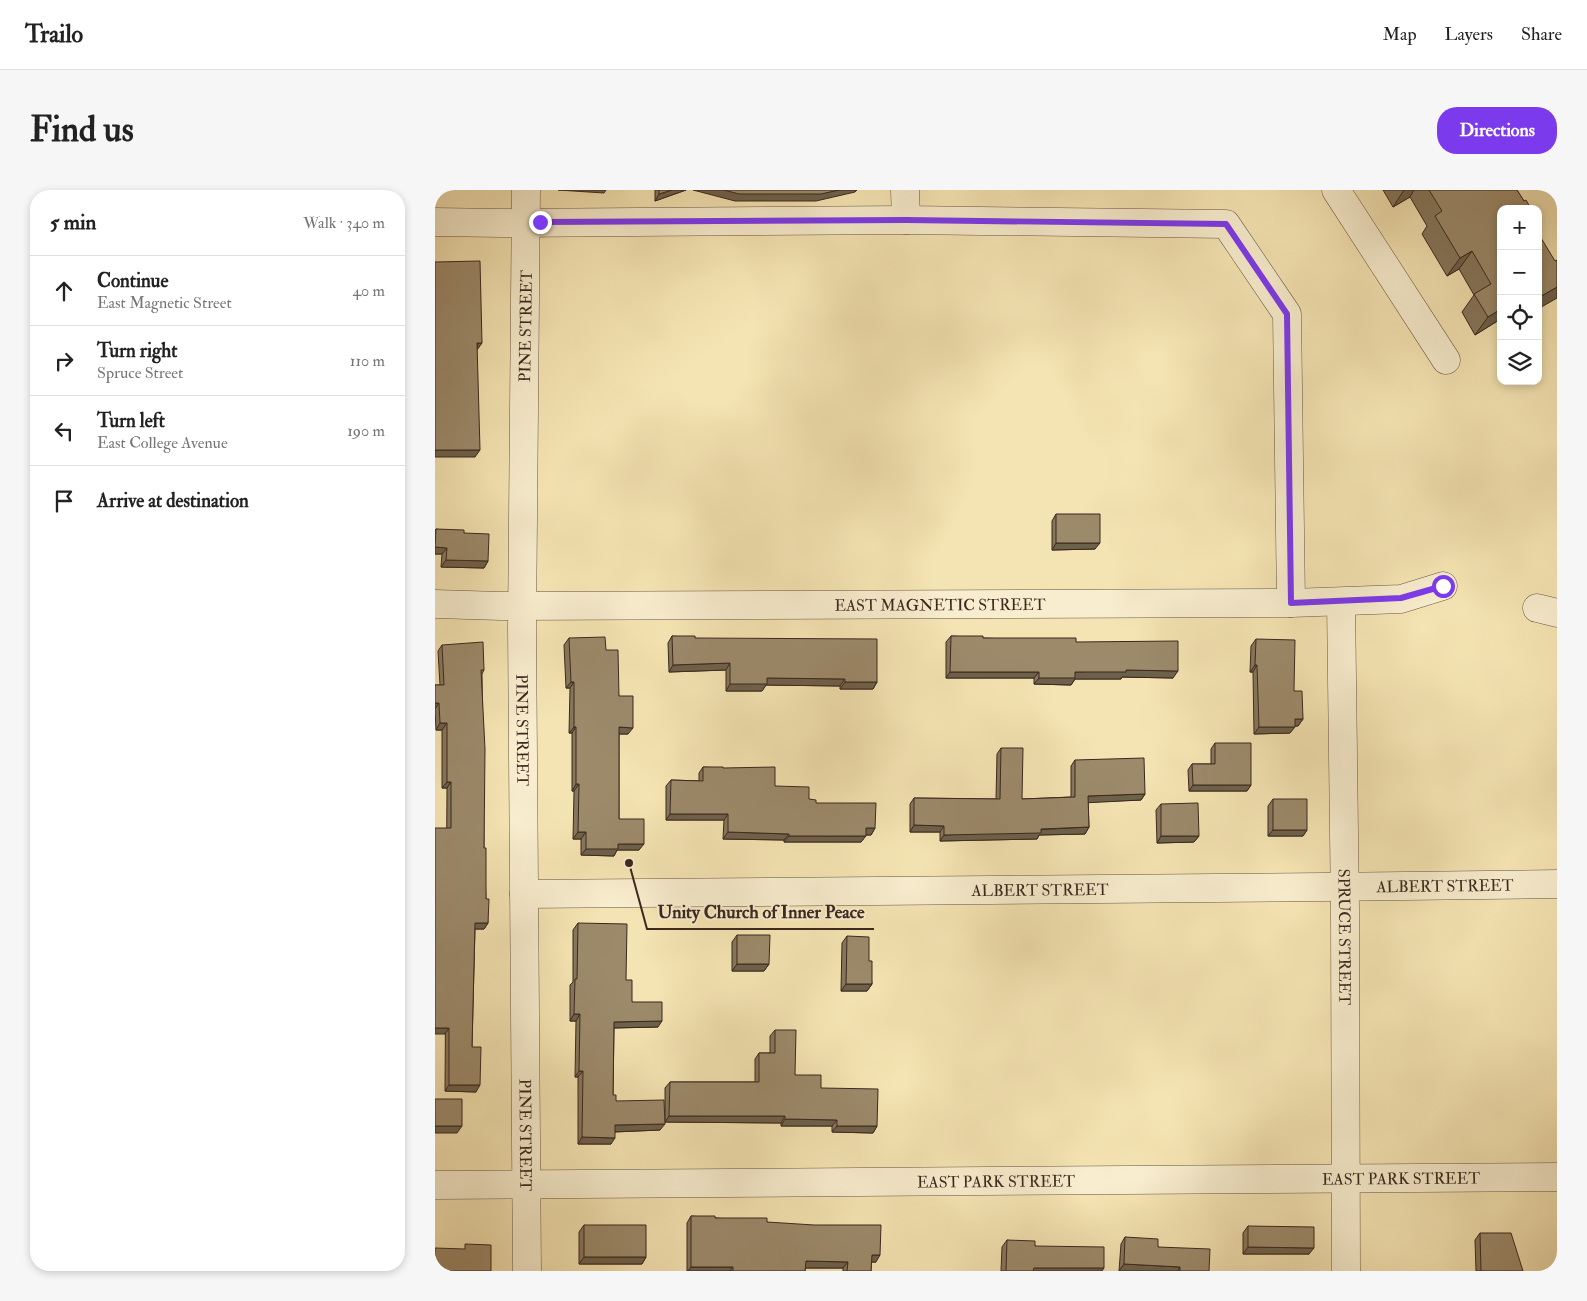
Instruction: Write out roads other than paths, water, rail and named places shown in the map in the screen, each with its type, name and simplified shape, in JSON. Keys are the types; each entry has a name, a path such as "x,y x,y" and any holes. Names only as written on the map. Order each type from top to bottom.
{"street":[{"name":"PINE STREET","path":"526,190 522,605 527,1271"},
{"path":"905,190 906,220"},
{"path":"1336,190 1446,360"},
{"path":"435,222 906,220 1226,224 1287,314 1291,603"},
{"name":"EAST MAGNETIC STREET","path":"435,604 1291,603 1401,598 1443,586"},
{"name":"SPRUCE STREET","path":"1341,602 1345,887 1346,1271"},
{"name":"ALBERT STREET","path":"524,894 1557,884"},
{"name":"EAST PARK STREET","path":"435,1185 1557,1177"}],"place":[{"name":"Unity Church of Inner Peace","path":"629,863"}]}
